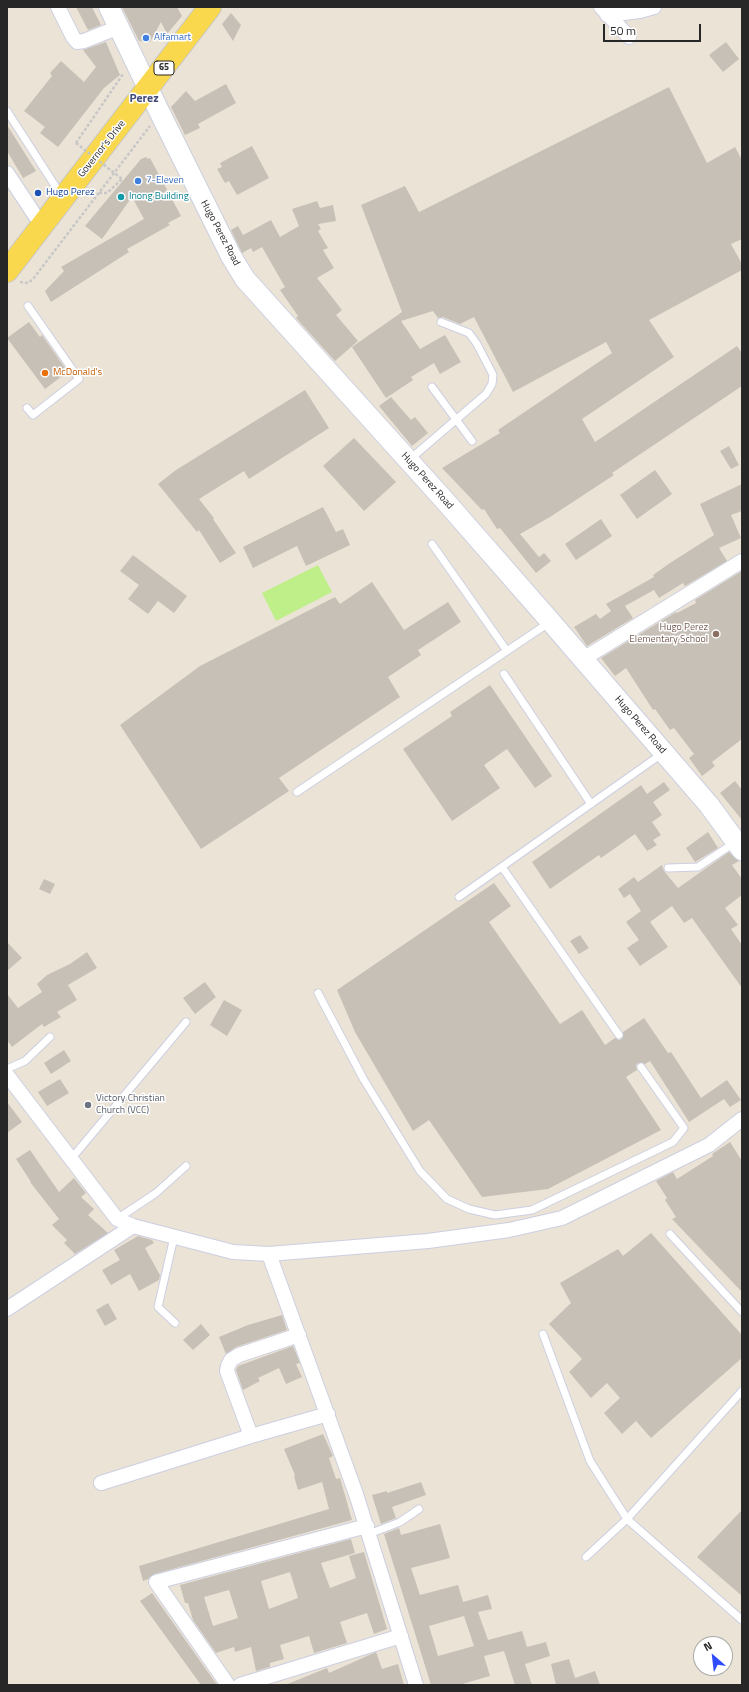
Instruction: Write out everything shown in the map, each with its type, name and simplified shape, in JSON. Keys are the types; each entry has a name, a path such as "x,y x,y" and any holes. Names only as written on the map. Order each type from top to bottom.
{"main road":[{"name":"Governor's Drive","path":"12,276 42,226 210,7"}],"street":[{"path":"58,7 77,42 84,41 119,27"},
{"name":"Hugo Perez Road","path":"110,7 148,89 231,256 245,279 409,460 664,752 709,804 739,846"},
{"path":"604,11 654,7"},
{"path":"604,11 629,37"},
{"path":"7,173 42,226"},
{"path":"583,660 742,561"},
{"path":"7,1075 117,1219 133,1226 174,1238 233,1252 268,1254 428,1241 509,1230 562,1218 709,1145 742,1119"},
{"path":"7,1309 133,1226"},
{"path":"268,1254 328,1414 368,1530 416,1685"},
{"path":"250,1436 227,1371 228,1366 231,1360 239,1355 299,1335"},
{"path":"101,1483 250,1436 328,1414"},
{"path":"228,1685 156,1582 368,1530"},
{"path":"240,1685 401,1636"}],"lane":[{"path":"7,111 64,198"},
{"path":"27,408 33,415 79,379 28,306"},
{"path":"409,460 486,394 492,384 493,375 477,344 469,334 440,322"},
{"path":"432,387 472,441"},
{"path":"432,544 507,651"},
{"path":"297,792 550,622"},
{"path":"504,674 591,804"},
{"path":"459,897 664,752"},
{"path":"668,868 698,867 739,846"},
{"path":"502,867 619,1035"},
{"path":"318,994 364,1080 420,1171 447,1199 476,1210 495,1215 532,1210 673,1142 684,1128 641,1067"},
{"path":"71,1158 186,1022"},
{"path":"7,1069 26,1061 50,1037"},
{"path":"117,1219 156,1193 186,1166"},
{"path":"670,1234 742,1312"},
{"path":"174,1238 158,1307 175,1323"},
{"path":"543,1334 590,1461 627,1519 742,1620"},
{"path":"586,1557 627,1519 742,1391"},
{"path":"368,1530 400,1522 419,1509"}],"path":[{"path":"99,193 107,193 122,179 76,143 90,120 134,60"},
{"path":"12,276 25,284 33,279 160,113"}],"green space":[{"path":"318,565 332,592 276,621 262,593"}],"building":[{"path":"76,7 92,7 101,25 88,30"},
{"path":"122,7 177,7 182,16 167,34 161,22 150,42 139,41"},
{"path":"231,13 241,25 233,41 222,24"},
{"path":"106,42 120,75 104,88 58,147 40,133 45,127 24,111 52,76 50,73 61,61 84,82 96,67 83,50"},
{"path":"726,42 739,59 723,72 709,55"},
{"path":"226,84 236,103 198,124 200,128 185,135 171,107 186,91 195,101"},
{"path":"669,87 707,163 735,147 742,160 742,239 731,244 742,264 742,270 649,320 674,357 582,419 595,442 737,346 742,353 742,386 612,473 614,475 550,517 520,534 539,557 544,553 551,561 536,573 500,528 497,529 484,509 482,510 442,468 500,433 498,430 612,353 606,342 513,392 474,317 460,324 443,317 438,318 433,311 401,321 420,349 445,335 461,362 440,374 434,363 411,377 413,380 386,398 352,347 402,312 361,205 405,186 419,212"},
{"path":"7,125 36,171 23,178 7,151"},
{"path":"252,146 269,178 237,195 229,181 225,183 217,169 222,167 220,163"},
{"path":"146,157 148,159 150,158 181,216 168,223 170,225 127,249 129,252 51,302 45,291 64,271 61,267 144,219 132,197 102,239 85,226 141,159"},
{"path":"317,201 320,208 333,205 336,221 318,224 321,229 318,231 328,248 323,250 334,268 317,278 342,310 336,315 358,341 335,361 296,318 298,316 280,290 285,287 262,247 253,252 251,248 242,253 231,230 238,226 243,235 271,220 280,237 299,226 292,209"},
{"path":"29,322 40,337 42,335 65,368 63,369 66,373 45,389 7,338"},
{"path":"305,390 329,428 249,479 244,471 199,499 214,518 213,519 236,553 220,563 199,530 197,532 158,484 176,470"},
{"path":"391,397 411,420 415,417 428,433 412,446 379,406"},
{"path":"354,438 396,482 364,511 323,466"},
{"path":"729,446 739,465 731,469 720,451"},
{"path":"655,470 672,494 637,519 620,495"},
{"path":"742,484 742,511 731,515 741,538 719,548 727,561 685,586 683,583 659,598 654,590 625,606 633,618 587,646 574,627 596,614 600,619 611,611 606,604 654,577 653,575 670,563 714,535 700,504"},
{"path":"323,507 336,532 343,529 350,545 306,566 297,546 253,568 243,547"},
{"path":"601,519 612,536 576,560 565,544"},
{"path":"133,555 187,596 174,613 158,601 148,614 128,599 139,585 120,571"},
{"path":"742,571 742,739 712,762 715,766 702,776 689,758 694,754 674,728 670,730 655,709 653,710 626,668 615,676 601,658 676,612 677,613 696,603 695,600"},
{"path":"372,582 404,630 448,602 461,622 418,650 421,655 388,677 400,697 279,778 289,791 201,849 120,725 200,666 335,597 340,604"},
{"path":"490,685 552,776 535,788 507,749 484,765 500,788 452,821 403,749 452,716 450,712"},
{"path":"735,781 742,790 742,820 720,793"},
{"path":"664,782 670,790 653,802 662,815 652,822 661,835 653,840 657,845 647,851 635,834 601,858 599,855 550,889 532,862 641,785 647,794"},
{"path":"708,832 718,848 695,862 686,848"},
{"path":"729,852 739,861 732,865 742,879 742,895 725,908 738,925 731,929 742,945 742,988 692,918 684,923 672,906 650,922 668,947 640,966 627,948 639,940 626,922 641,911 630,894 624,898 618,889 634,877 638,882 662,865 664,871 678,888"},
{"path":"44,879 55,884 50,894 39,889"},
{"path":"494,883 511,906 489,922 560,1024 582,1010 605,1045 615,1038 619,1040 622,1039 623,1032 644,1018 668,1053 671,1052 701,1098 727,1080 741,1100 730,1107 724,1099 689,1122 650,1061 645,1064 638,1063 636,1065 637,1070 626,1077 661,1130 548,1189 482,1197 429,1120 413,1131 355,1032 337,990"},
{"path":"580,935 589,948 579,954 570,941"},
{"path":"7,942 22,958 7,971"},
{"path":"87,952 97,968 68,985 77,1000 57,1012 61,1017 44,1027 42,1024 12,1047 7,1040 7,994 18,1008 42,992 37,984 47,975 70,964"},
{"path":"205,982 216,997 195,1014 183,998"},
{"path":"224,1000 242,1010 227,1036 210,1025"},
{"path":"64,1050 71,1061 51,1074 44,1063"},
{"path":"60,1079 69,1093 47,1106 38,1092"},
{"path":"7,1102 22,1122 7,1133"},
{"path":"730,1142 742,1161 742,1292 672,1219 676,1217 665,1200 667,1198 656,1181 673,1172 677,1179 713,1156 712,1154"},
{"path":"30,1150 59,1192 74,1178 86,1193 81,1197 94,1209 88,1215 108,1233 75,1254 64,1243 67,1240 52,1225 59,1219 30,1182 16,1159"},
{"path":"651,1233 742,1335 742,1358 651,1438 636,1421 622,1434 604,1413 620,1398 607,1383 591,1398 569,1372 582,1359 549,1324 571,1303 560,1283 618,1249 623,1256"},
{"path":"138,1236 152,1240 154,1243 145,1248 160,1275 159,1280 139,1291 130,1274 111,1285 102,1270 120,1260 114,1250"},
{"path":"108,1303 117,1319 105,1326 96,1310"},
{"path":"282,1315 287,1330 236,1347 226,1354 219,1337 248,1325"},
{"path":"201,1324 210,1335 193,1350 183,1340"},
{"path":"293,1346 300,1363 296,1364 302,1377 286,1384 279,1368 258,1378 260,1381 243,1390 236,1370 238,1366"},
{"path":"323,1434 333,1456 329,1458 336,1479 340,1478 352,1520 154,1574 143,1581 139,1566 329,1509 322,1482 298,1490 295,1475 284,1449"},
{"path":"421,1482 426,1495 392,1507 396,1518 381,1524 372,1495 387,1491 387,1493"},
{"path":"742,1510 742,1596 697,1557"},
{"path":"440,1524 450,1558 411,1568 420,1595 458,1585 463,1602 488,1595 492,1609 478,1612 488,1640 522,1631 527,1647 546,1642 550,1656 525,1664 532,1685 515,1685 504,1651 484,1656 490,1676 459,1685 431,1685 384,1534 399,1528 401,1535","holes":["464,1616 474,1646 438,1656 429,1626"]},
{"path":"351,1539 355,1553 321,1563 330,1588 356,1578 349,1556 364,1552 387,1629 374,1634 367,1613 340,1622 347,1643 314,1653 309,1636 280,1645 284,1659 270,1663 270,1667 256,1671 251,1647 235,1652 234,1647 216,1653 193,1620 188,1603 185,1603 180,1585","holes":["290,1572 298,1598 269,1609 261,1581","229,1590 238,1618 213,1626 204,1597"]},
{"path":"152,1593 217,1685 201,1685 140,1601"},
{"path":"376,1652 382,1669 398,1664 404,1685 285,1685 327,1668 329,1673"},
{"path":"569,1659 575,1678 595,1671 600,1685 556,1685 551,1664"}],"place":[{"name":"Alfamart","path":"146,38"},
{"name":"7-Eleven","path":"138,181"},
{"name":"Hugo Perez","path":"38,193"},
{"name":"Inong Building","path":"121,197"},
{"name":"McDonald's","path":"45,373"},
{"name":"Hugo Perez Elementary School","path":"716,634"},
{"name":"Victory Christian Church (VCC)","path":"88,1105"}],"district":[{"name":"Perez","path":"144,99"}]}
